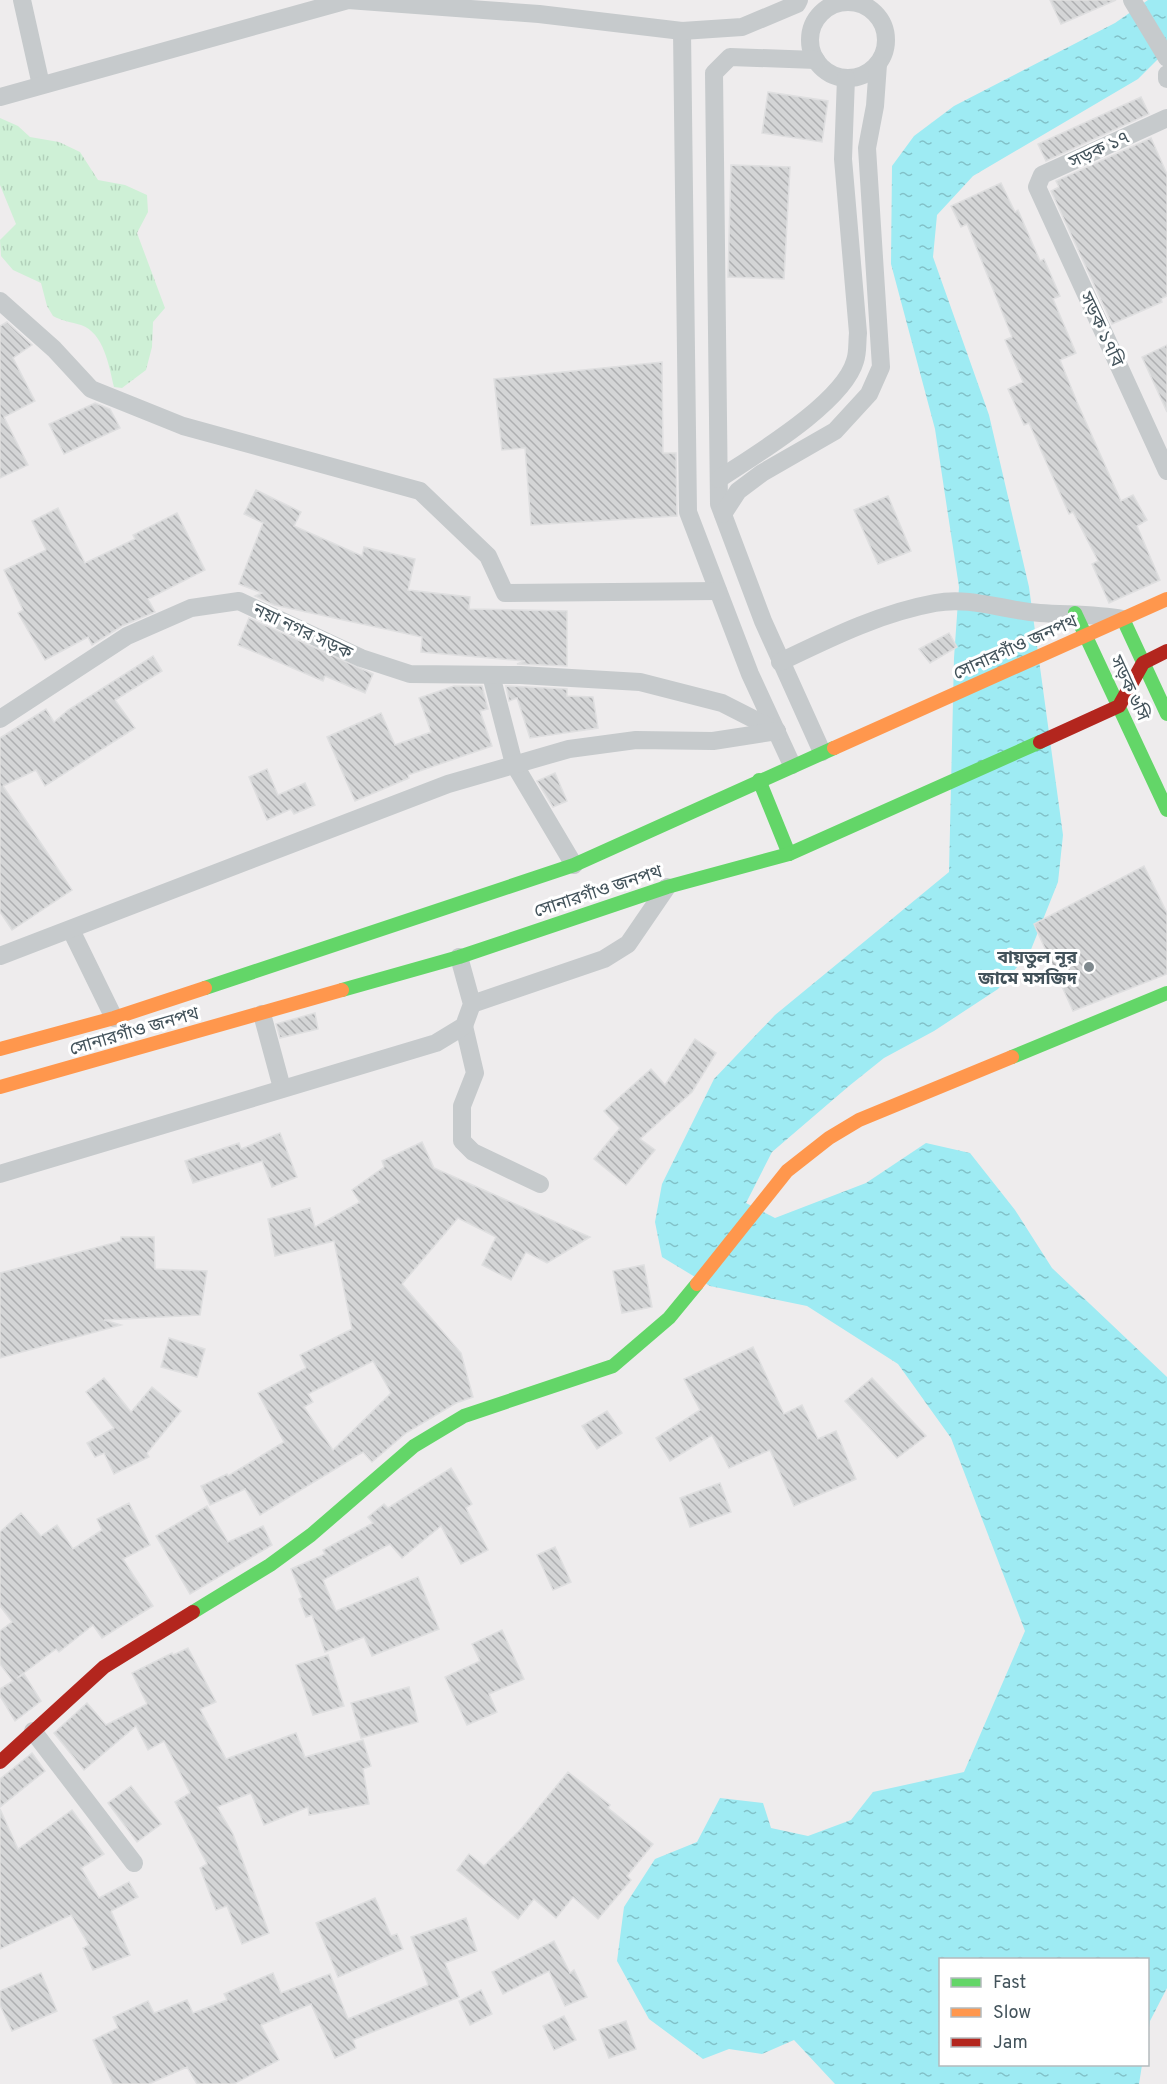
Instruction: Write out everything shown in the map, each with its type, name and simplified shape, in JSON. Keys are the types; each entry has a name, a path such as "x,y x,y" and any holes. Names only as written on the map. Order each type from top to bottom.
{"main road":[{"name":"সোনারগাঁও জনপথ","path":"0,1049 114,1018 574,865 792,765 1167,599"},
{"name":"সড়ক ৬সি","path":"1075,613 1167,810"},
{"name":"সড়ক ৬সি","path":"1123,619 1167,714"},
{"path":"1119,706 1143,663 1167,651"},
{"name":"সোনারগাঁও জনপথ","path":"0,1087 459,957 667,887 789,854 1119,706"},
{"path":"759,780 789,854"},
{"path":"0,1762 104,1667 270,1565 311,1535 414,1446 464,1416 613,1366 669,1318 787,1171 829,1138 859,1119 1167,993"}],"street":[{"path":"22,0 41,85"},
{"path":"0,97 348,0 539,14 682,31 742,27 797,4 799,0"},
{"path":"855,2 868,8 884,27 886,40 884,52 878,64 869,72 846,78 834,76 816,60 811,49 811,36 818,7 855,2"},
{"path":"1133,2 1167,71"},
{"path":"682,31 688,512 750,674 792,765"},
{"path":"816,60 730,57 714,73 719,504 780,662 822,752"},
{"path":"723,514 738,491 762,473 835,431 869,394 880,367 867,148 875,106 878,64"},
{"path":"719,479 798,425 845,381 855,361 858,333 843,159 846,78"},
{"name":"সড়ক ১৭","path":"1037,187 1042,175 1167,118"},
{"name":"সড়ক ১৭বি","path":"1037,187 1167,471"},
{"path":"0,301 54,349 91,389 183,426 420,491 488,556 504,593 718,591"},
{"name":"নয়া নগর সড়ক","path":"0,719 127,636 191,608 239,601 361,658 410,674 491,675 640,682 722,703 777,731"},
{"path":"780,662 858,625 936,603 966,601 1038,613 1075,613 1123,619"},
{"path":"491,675 514,764 574,865"},
{"path":"0,956 448,784 514,764 570,749 636,740 713,741 777,731"},
{"path":"472,1004 604,959 628,944 667,887"},
{"path":"70,930 114,1018"},
{"path":"459,957 472,1004 465,1026 475,1073 462,1106 462,1141 473,1152 540,1184"},
{"path":"262,1014 282,1088"},
{"path":"0,1174 436,1043 465,1026"},
{"path":"33,1731 134,1863"}],"green space":[{"path":"0,118 18,126 30,137 59,142 80,152 98,180 125,185 147,195 148,212 137,233 165,308 153,322 152,347 146,370 122,388 114,387 104,351 95,335 81,325 53,316 47,306 41,283 13,270 1,256 0,240 16,224 0,185"}],"water":[{"path":"1148,0 1167,0 1167,50 1138,79 973,176 937,215 933,257 989,415 1029,587 1063,835 1058,882 1030,952 998,989 934,1031 884,1058 849,1086 772,1152 746,1203 775,1218 866,1183 926,1143 970,1153 1015,1210 1052,1268 1167,1377 1167,1988 1149,2028 1149,1958 939,1958 939,2066 1142,2066 1139,2084 835,2084 794,2040 762,2054 729,2049 703,2059 649,2019 617,1961 624,1907 655,1859 697,1842 720,1798 763,1803 771,1828 808,1836 851,1820 873,1792 964,1772 1025,1631 951,1438 898,1364 807,1306 710,1286 662,1257 655,1222 662,1184 714,1079 775,1015 949,872 954,658 959,587 935,429 891,264 892,166 914,136 954,106 1115,23"}],"building":[{"path":"1050,0 1116,0 1061,24"},
{"path":"768,92 828,101 822,142 762,133"},
{"path":"1141,97 1149,114 1046,161 1038,144"},
{"path":"1151,138 1167,174 1167,296 1161,299 1162,302 1112,324 1051,191 1059,187 1056,181"},
{"path":"731,165 790,167 784,279 728,277"},
{"path":"1001,183 1015,212 1018,210 1040,261 1044,259 1060,296 1053,299 1076,353 1060,360 1077,402 1121,501 1133,495 1147,520 1137,526 1160,580 1109,603 1092,564 1098,561 1073,512 1069,514 1029,423 1024,425 1008,389 1023,382 1005,340 1012,337 967,224 961,227 951,206"},
{"path":"7,322 32,345 13,358 35,401 4,417 28,465 0,478 0,326"},
{"path":"1167,345 1167,412 1142,357"},
{"path":"662,362 663,453 676,453 677,516 531,525 525,448 502,450 494,379"},
{"path":"95,403 110,409 120,428 64,454 49,424"},
{"path":"256,490 301,512 294,526 362,556 364,547 415,559 408,590 470,597 469,609 567,611 567,666 517,664 525,661 421,652 422,637 274,605 255,596 262,593 239,584 263,523 244,514"},
{"path":"888,496 911,551 878,564 854,510"},
{"path":"58,508 85,563 135,539 133,535 177,513 205,570 148,599 155,612 122,626 92,645 88,637 45,660 18,613 23,610 4,570 46,550 32,521"},
{"path":"249,618 373,674 365,693 325,676 323,681 238,645"},
{"path":"949,633 957,647 930,663 919,649"},
{"path":"153,656 162,671 115,700 135,728 45,786 36,770 3,786 72,890 12,930 0,912 0,738 46,709 54,722 68,710"},
{"path":"454,686 482,686 488,709 480,711 492,746 408,775 409,778 355,801 327,737 381,713 395,745 431,732 419,698"},
{"path":"506,686 567,689 567,696 593,697 598,728 530,738 517,698 509,701"},
{"path":"267,769 278,795 305,783 315,805 294,814 291,809 267,820 249,777"},
{"path":"555,773 567,801 553,807 537,781"},
{"path":"1144,866 1167,913 1167,974 1073,1011 1034,924"},
{"path":"315,1013 318,1029 280,1038 276,1024"},
{"path":"695,1039 716,1053 692,1092 640,1139 655,1150 626,1185 594,1159 620,1128 604,1111 651,1069 665,1085"},
{"path":"280,1133 297,1177 272,1187 262,1161 193,1183 185,1161 239,1143 241,1149"},
{"path":"422,1142 434,1168 590,1237 547,1263 526,1252 511,1280 482,1265 496,1237 458,1218 402,1284 461,1353 473,1397 456,1403 406,1433 372,1462 363,1452 260,1515 245,1489 210,1505 201,1486 227,1474 228,1476 284,1442 258,1393 306,1368 300,1355 352,1329 334,1241 275,1256 268,1219 310,1208 315,1227 360,1202 352,1190 384,1167 382,1161","holes":["373,1361 391,1393 333,1450 304,1407 313,1402 308,1394"]},
{"path":"121,1237 154,1237 155,1269 207,1271 200,1315 104,1320 121,1325 0,1358 0,1273 121,1241"},
{"path":"644,1265 652,1307 622,1313 613,1271"},
{"path":"169,1338 205,1349 197,1377 161,1367"},
{"path":"753,1347 784,1414 802,1405 818,1439 836,1431 856,1479 794,1506 770,1450 729,1468 712,1435 670,1461 656,1438 700,1410 684,1379"},
{"path":"104,1378 131,1412 152,1387 181,1411 147,1453 149,1457 114,1474 104,1453 95,1457 87,1443 114,1428 86,1392"},
{"path":"872,1378 926,1436 897,1458 845,1401"},
{"path":"607,1411 622,1433 597,1449 582,1426"},
{"path":"451,1468 472,1504 466,1508 488,1550 461,1564 441,1526 402,1558 390,1544 323,1580 336,1611 418,1577 439,1629 372,1656 364,1637 325,1652 312,1615 306,1617 299,1599 302,1597 291,1569 325,1554 323,1550 373,1523 368,1517 384,1504 388,1508"},
{"path":"720,1483 731,1512 690,1527 680,1498"},
{"path":"129,1503 150,1545 123,1559 153,1606 102,1638 93,1625 59,1652 56,1649 17,1678 24,1674 41,1701 15,1721 0,1696 0,1689 13,1681 0,1664 0,1631 12,1622 0,1606 0,1532 21,1513 41,1536 57,1525 73,1549 102,1530 97,1519"},
{"path":"207,1506 228,1542 263,1526 272,1545 190,1594 156,1536"},
{"path":"555,1547 571,1582 553,1590 537,1555"},
{"path":"502,1630 524,1679 489,1694 497,1712 467,1725 445,1677 480,1661 472,1644"},
{"path":"188,1648 216,1702 200,1709 226,1759 296,1733 305,1757 363,1740 371,1766 363,1769 369,1804 309,1815 308,1807 264,1825 251,1793 217,1807 233,1834 269,1933 242,1944 227,1906 216,1910 200,1868 207,1864 175,1802 190,1793 164,1741 148,1750 136,1726 84,1770 54,1733 87,1703 106,1725 147,1704 132,1673 172,1653 173,1655"},
{"path":"328,1655 344,1706 313,1715 296,1665"},
{"path":"409,1687 418,1722 361,1738 351,1703"},
{"path":"32,1753 45,1771 0,1807 0,1779"},
{"path":"568,1772 610,1805 608,1808 653,1844 627,1876 631,1880 598,1919 573,1897 556,1918 534,1899 518,1919 457,1870 469,1854 484,1866 521,1829"},
{"path":"131,1786 161,1824 137,1842 108,1803"},
{"path":"0,1809 18,1849 72,1810 104,1854 81,1868 99,1898 129,1882 138,1897 111,1911 130,1955 93,1970 83,1948 89,1945 71,1915 0,1949"},
{"path":"375,1898 391,1936 397,1934 403,1949 338,1977 316,1923"},
{"path":"466,1918 477,1951 445,1963 459,1997 353,2040 356,2048 335,2058 311,2004 261,2025 279,2060 234,2084 197,2084 187,2067 149,2084 113,2084 93,2040 118,2028 113,2017 148,2001 154,2013 187,2000 193,2013 227,2000 224,1994 273,1973 281,1993 330,1974 348,2019 428,1985 411,1937"},
{"path":"554,1941 570,1973 574,1970 587,1997 565,2006 549,1971 503,1994 492,1972"},
{"path":"41,1973 57,2011 12,2031 0,2005 0,1991"},
{"path":"481,1990 492,2014 470,2025 459,2001"},
{"path":"564,2016 576,2040 554,2050 543,2026"},
{"path":"626,2021 636,2049 609,2058 599,2030"}],"traffic: fast":[{"path":"1075,613 1167,810"},
{"path":"1123,619 1167,714"},
{"path":"342,990 459,957 667,887 789,854 1040,742"},
{"path":"205,988 574,865 834,748"},
{"path":"759,780 789,854"},
{"path":"1012,1057 1167,993"},
{"path":"193,1612 270,1565 311,1535 414,1446 464,1416 613,1366 669,1318 697,1284"}],"traffic: slow":[{"path":"834,748 1167,599"},
{"path":"0,1049 114,1018 205,988"},
{"path":"0,1087 342,990"},
{"path":"697,1284 787,1171 829,1138 859,1120 1012,1057"}],"traffic: jam":[{"path":"1040,742 1119,706 1143,663 1167,651"},
{"path":"0,1762 104,1667 193,1612"}],"place":[{"name":"বায়তুল নূর জামে মসজিদ","path":"1089,967"}]}
